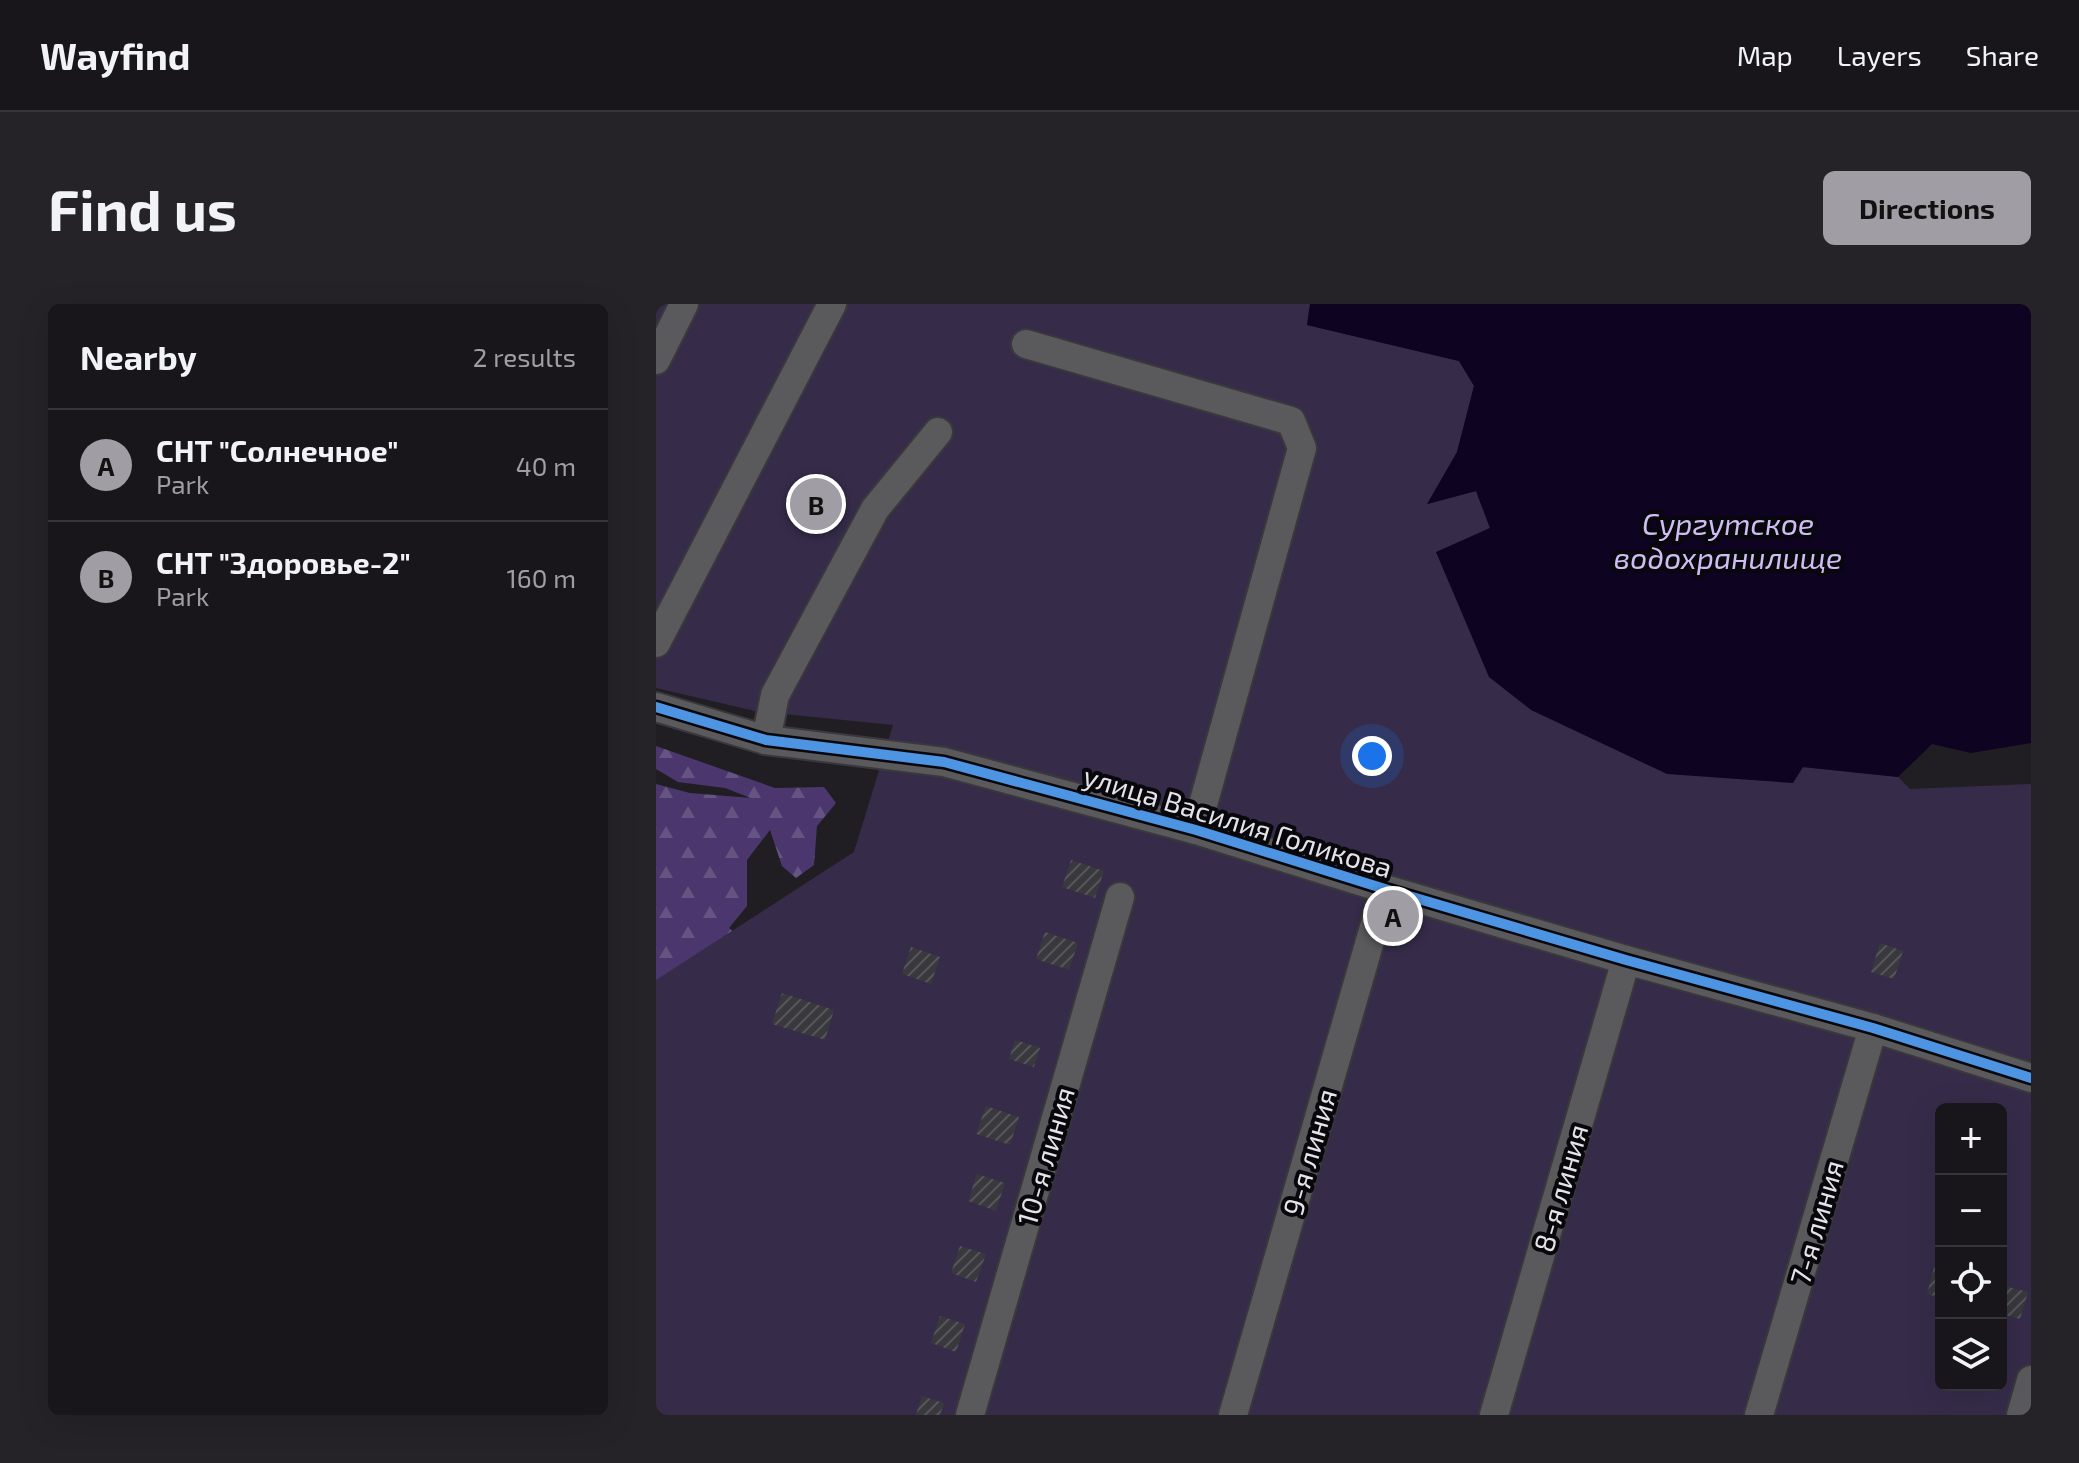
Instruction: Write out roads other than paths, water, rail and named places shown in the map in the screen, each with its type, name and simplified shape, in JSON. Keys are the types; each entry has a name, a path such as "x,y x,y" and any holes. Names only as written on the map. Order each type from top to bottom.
{"street":[{"path":"656,360 684,304"},
{"path":"656,643 832,304"},
{"path":"1026,344 1291,421 1302,448 1196,830"},
{"path":"766,740 775,695 875,509 938,432"},
{"name":"улица Василия Голикова","path":"656,707 766,740 944,762 1196,830 1626,960 1873,1028 2031,1078"},
{"name":"9-я линия","path":"1233,1415 1385,889"},
{"name":"10-я линия","path":"970,1415 1120,897"},
{"name":"8-я линия","path":"1494,1415 1626,960"},
{"name":"7-я линия","path":"1759,1415 1873,1028"},
{"path":"2021,1415 2031,1380"}],"water":[{"name":"Сургутское водохранилище","path":"1310,304 2031,304 2031,743 1971,753 1932,744 1898,777 1803,767 1793,783 1667,774 1531,710 1489,677 1436,552 1490,528 1476,491 1427,504 1457,452 1474,386 1459,361 1307,325"}],"place":[{"name":"СНТ \"Здоровье-2\"","path":"816,504"},
{"name":"СНТ \"Солнечное\"","path":"1393,916"}]}
